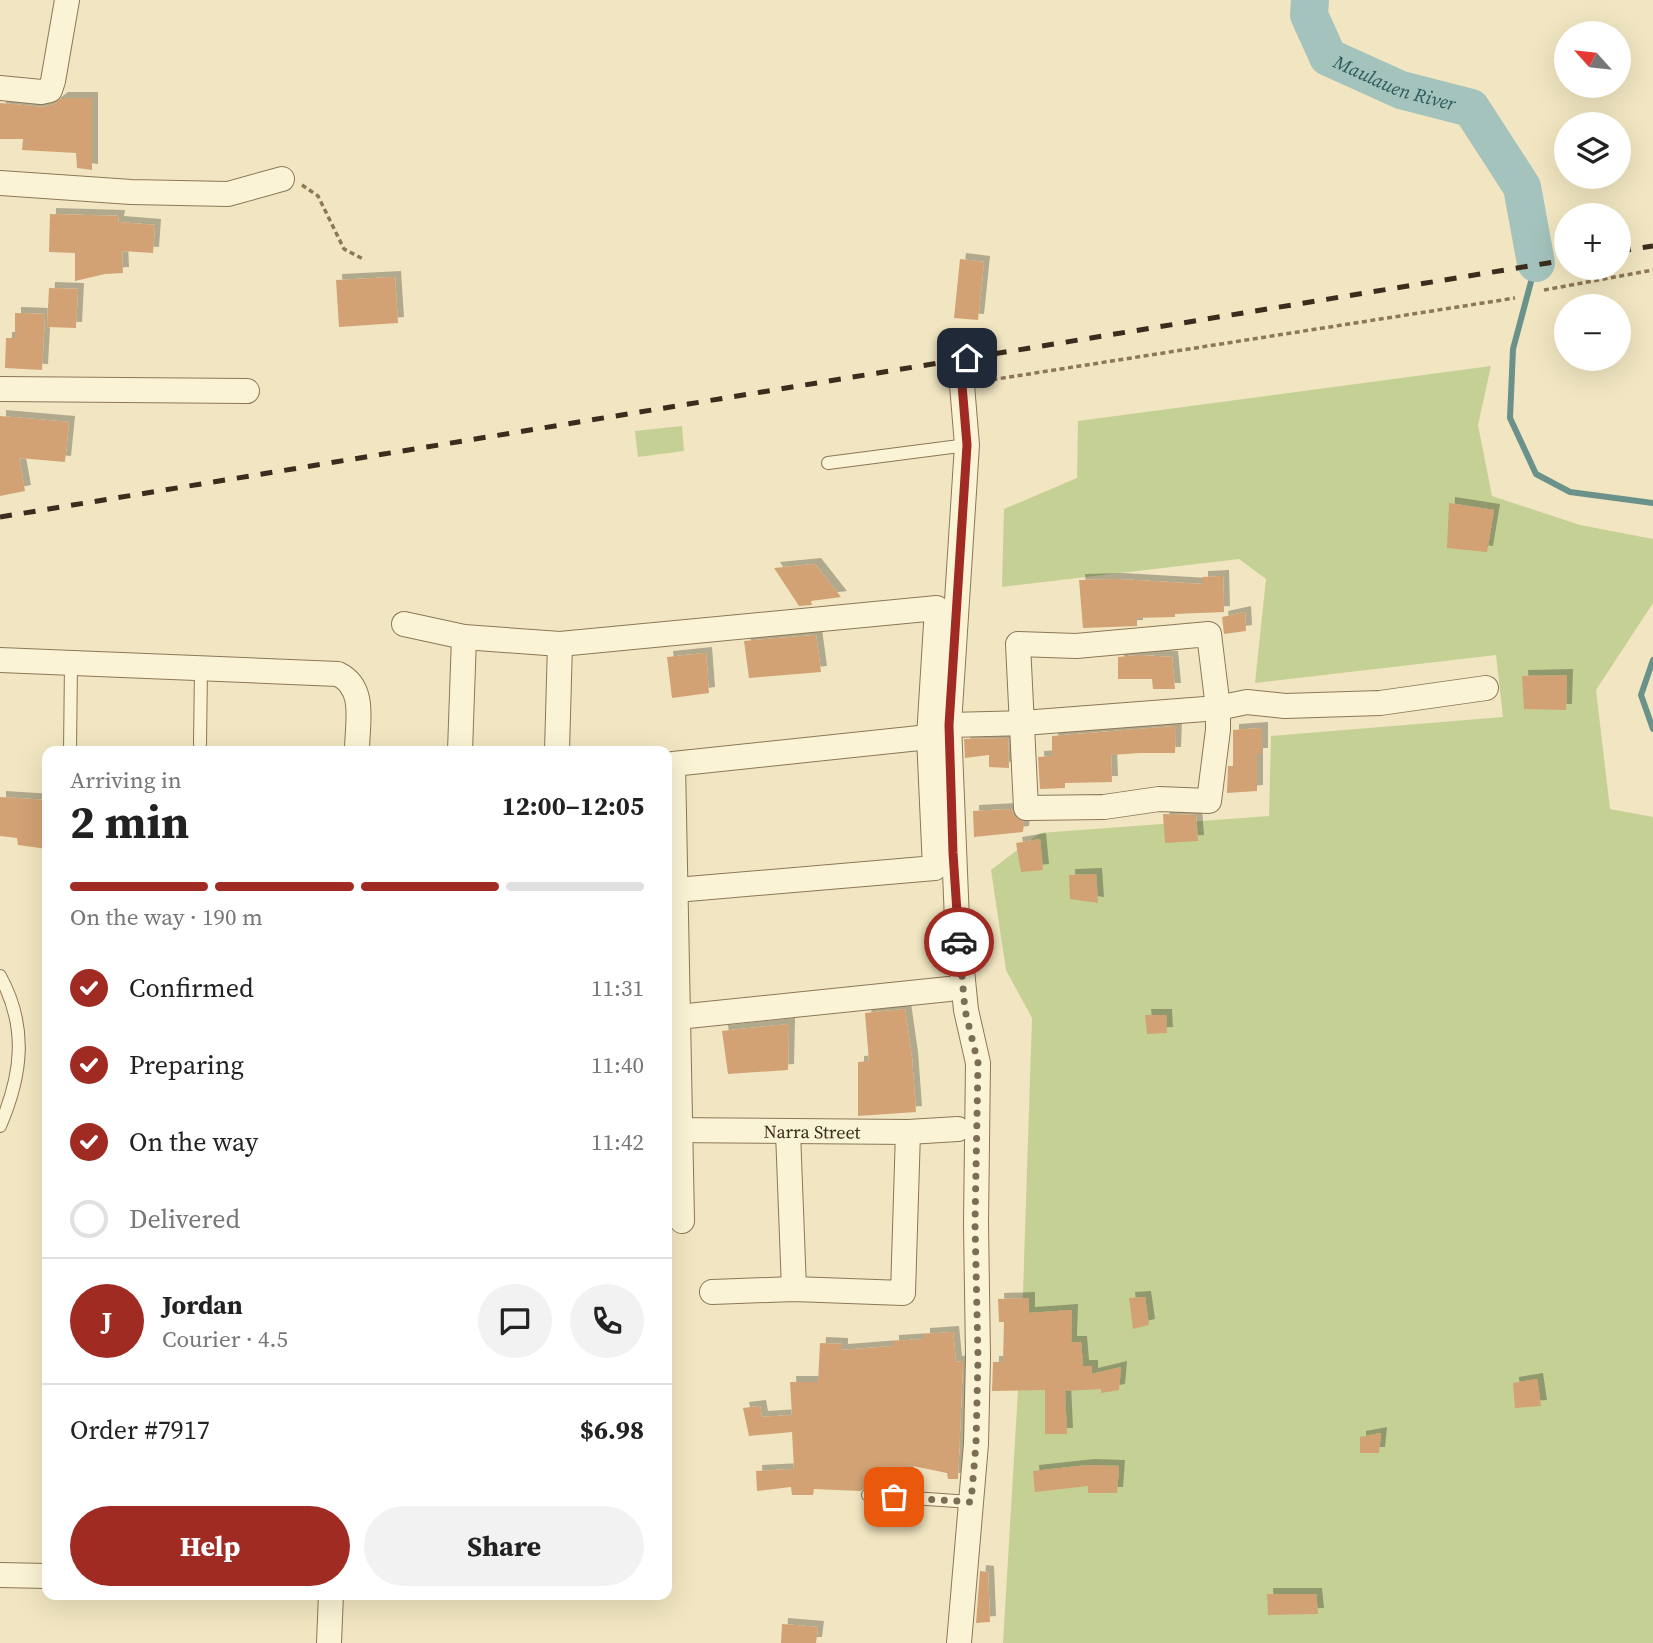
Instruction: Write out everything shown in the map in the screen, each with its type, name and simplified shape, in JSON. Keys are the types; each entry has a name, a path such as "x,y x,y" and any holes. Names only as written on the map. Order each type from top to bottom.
{"street":[{"path":"0,88 41,92 50,90 67,0"},
{"path":"0,183 131,192 228,194 282,179"},
{"path":"958,1643 971,1502 978,1380 975,1223 978,1063 965,1010 953,853 939,731 967,445 962,385 967,358"},
{"path":"0,389 247,391"},
{"path":"404,624 464,637 560,644 937,608 939,731 935,868 676,890"},
{"path":"1209,634 1218,708 1216,755 1209,801 1159,799 1104,807 1026,808 1023,723 1018,644 1076,646 1209,634"},
{"path":"460,746 464,637"},
{"path":"557,746 560,644"},
{"path":"0,660 338,674 350,680 358,694 357,746"},
{"path":"682,1221 674,1130 678,1017 673,764 939,731 1218,708 1247,702 1285,706 1380,703 1486,688"},
{"path":"678,1017 949,989"},
{"name":"Narra Street","path":"674,1130 908,1132 958,1129"},
{"path":"788,1132 794,1289"},
{"path":"712,1292 794,1289 903,1293 908,1132"},
{"path":"0,1575 42,1576"},
{"path":"329,1643 331,1600"}],"lane":[{"path":"828,463 967,445"},
{"path":"70,746 71,663"},
{"path":"200,744 201,668"},
{"path":"0,976 18,1022 19,1056 13,1096 0,1126"},
{"path":"868,1495 971,1502"}],"path":[{"path":"282,179 306,187 318,196 344,249 365,260"},
{"path":"1544,290 1653,270"},
{"path":"962,385 1515,298"}],"green space":[{"path":"1491,366 1478,425 1492,496 1580,525 1653,539 1653,603 1596,690 1610,809 1653,817 1653,1643 1003,1643 1022,1323 1032,1018 1006,970 991,870 1040,833 1269,816 1271,736 1503,717 1496,655 1255,683 1266,579 1239,559 1002,587 1004,509 1077,478 1078,421"},
{"path":"682,426 684,451 638,457 635,431"}],"building":[{"path":"62,98 92,98 92,170 77,168 76,153 22,150 23,139 0,139 0,103 44,107"},
{"path":"50,214 119,216 118,222 155,225 153,253 122,251 123,273 75,281 75,253 49,252"},
{"path":"960,259 984,262 978,320 954,318"},
{"path":"395,277 398,323 339,327 336,280"},
{"path":"49,288 78,289 76,328 47,327"},
{"path":"15,313 45,314 42,370 5,368 6,338 15,338"},
{"path":"0,416 69,422 65,462 19,458 25,491 0,496"},
{"path":"1449,503 1494,510 1487,552 1447,548"},
{"path":"815,564 841,597 811,601 812,605 799,606 774,568"},
{"path":"1223,576 1224,612 1137,618 1137,626 1083,628 1079,580 1117,579 1202,584 1202,577"},
{"path":"1245,612 1246,631 1224,634 1222,617"},
{"path":"816,635 821,672 749,678 744,641"},
{"path":"706,653 709,693 672,698 667,657"},
{"path":"1118,657 1172,657 1175,689 1153,689 1152,679 1118,679"},
{"path":"1567,675 1566,710 1524,709 1522,676"},
{"path":"1176,726 1175,753 1111,755 1112,782 1065,783 1065,788 1040,789 1038,757 1052,756 1052,736"},
{"path":"1262,728 1262,754 1257,754 1257,791 1227,793 1228,766 1233,766 1233,730"},
{"path":"1008,738 1009,768 989,767 989,755 965,758 964,739"},
{"path":"0,797 42,800 42,848 18,845 17,838 0,836"},
{"path":"1011,809 1014,816 1024,822 1023,832 974,837 973,811"},
{"path":"1163,814 1196,815 1198,841 1165,843"},
{"path":"1040,839 1043,870 1021,872 1016,843"},
{"path":"1096,874 1098,903 1070,899 1069,875"},
{"path":"905,1009 916,1112 858,1116 858,1062 869,1061 865,1013"},
{"path":"1145,1015 1166,1015 1167,1033 1147,1034"},
{"path":"789,1024 788,1070 728,1074 722,1031"},
{"path":"1145,1297 1149,1325 1133,1329 1129,1298"},
{"path":"1029,1298 1029,1313 1072,1310 1071,1342 1081,1342 1083,1366 1092,1366 1092,1374 1121,1367 1119,1390 1101,1393 1101,1389 1065,1391 1067,1434 1045,1434 1045,1390 992,1391 993,1362 1003,1362 1004,1322 999,1322 998,1299"},
{"path":"953,1332 956,1362 963,1361 958,1479 948,1479 947,1473 908,1465 907,1489 869,1486 860,1491 814,1489 813,1495 792,1495 791,1487 757,1491 756,1471 794,1469 792,1432 749,1436 743,1408 760,1406 762,1417 792,1415 790,1382 818,1382 820,1343 842,1344 842,1350 893,1346 893,1341 924,1339 924,1334"},
{"path":"1537,1379 1541,1406 1515,1408 1513,1383"},
{"path":"1381,1433 1379,1453 1360,1453 1360,1437"},
{"path":"1088,1465 1119,1466 1117,1493 1088,1493 1088,1486 1035,1492 1033,1471"},
{"path":"980,1571 988,1572 990,1622 976,1623"},
{"path":"1267,1594 1316,1594 1318,1614 1268,1615"},
{"path":"782,1624 818,1627 816,1643 781,1643"}],"waterway":[{"name":"Maulauen River","path":"1310,0 1309,15 1328,57 1401,90 1471,108 1522,187 1536,263"},
{"name":"Maulauen River","path":"1536,263 1513,349 1510,418 1536,474 1570,492 1653,503"},
{"name":"Maulauen River","path":"1653,660 1641,695 1653,729"}],"railway":[{"path":"1631,249 1653,246"},
{"path":"0,517 1554,262"}],"way so far":[{"path":"894,1497 971,1502 976,1444 978,1357 975,1223 979,1081 976,1048 965,1010 959,942"}],"route":[{"path":"959,942 949,725 967,445 962,385 967,358"}]}
